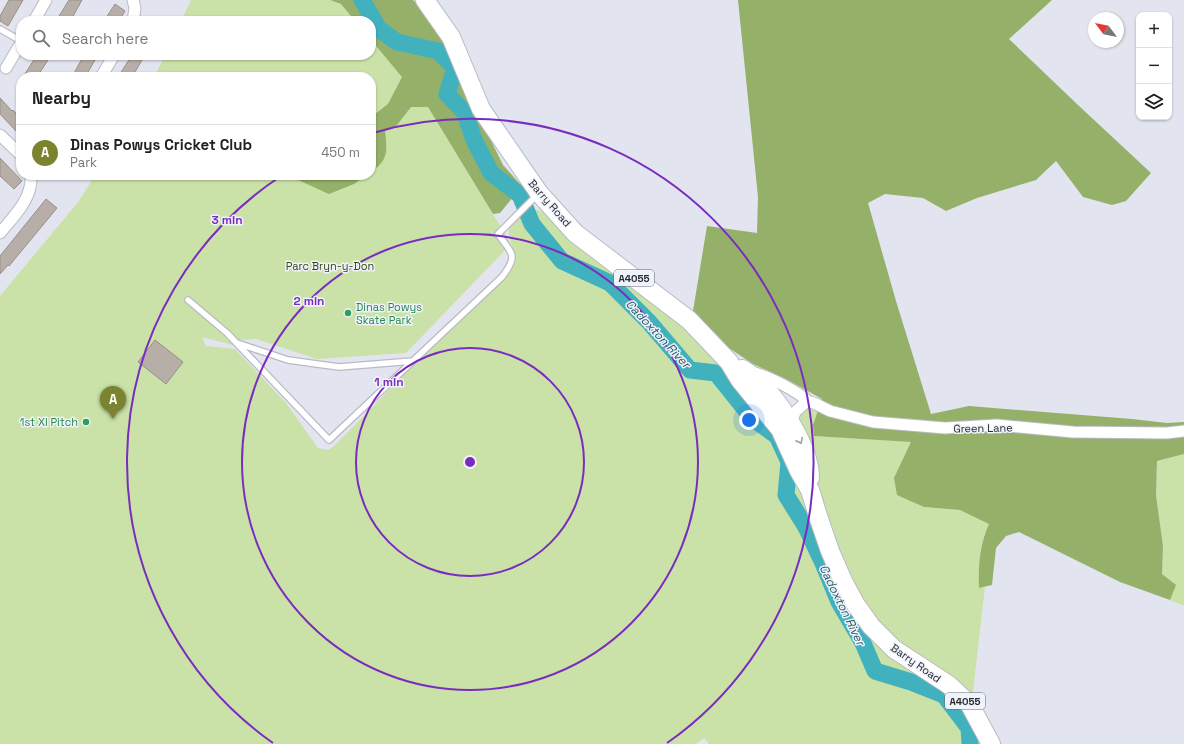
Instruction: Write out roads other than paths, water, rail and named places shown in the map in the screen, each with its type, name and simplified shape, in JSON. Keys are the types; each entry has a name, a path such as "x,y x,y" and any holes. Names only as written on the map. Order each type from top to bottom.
{"main road":[{"name":"Barry Road","path":"425,0 451,37 481,109 539,194 575,233 689,320 729,362 740,380 773,397"},
{"name":"Barry Road","path":"729,362 748,372 773,397 791,424 802,445 810,467 810,490"},
{"name":"Barry Road","path":"773,397 780,429 799,471 810,490 821,525 843,581 856,605 871,626 894,649 949,685 970,706 991,744"}],"street":[{"path":"37,16 46,0"},
{"path":"133,0 135,8 134,16"},
{"path":"6,68 16,51"},
{"path":"104,72 111,60"},
{"path":"0,135 16,150"},
{"path":"0,233 27,197 31,187 31,180"},
{"name":"Green Lane","path":"773,397 805,398 809,402 830,411 873,422 945,428 996,425 1073,432 1167,433 1184,431"},
{"path":"791,424 795,412 805,403 809,402"}],"lane":[{"path":"0,29 16,39"},
{"path":"188,300 227,333 329,440 502,277 512,265 512,254 498,234 539,194"},
{"path":"236,342 288,360 339,366 413,361"}],"waterway":[{"name":"Cadoxton River","path":"362,0 371,16"},
{"name":"Cadoxton River","path":"376,24 379,29 397,42 438,51 455,68 447,94 465,113 474,140 491,173 520,195 532,224 562,261 610,283 649,322 690,370 716,373 752,418 777,436 789,462 786,495 806,527 839,602 863,643 875,671 911,682 944,695 969,728 970,744"}],"place":[{"name":"Dinas Powys Skate Park","path":"348,313"},
{"name":"Dinas Powys Cricket Club","path":"113,419"},
{"name":"1st XI Pitch","path":"86,422"}],"park label":[{"name":"Parc Bryn-y-Don","path":"330,266"}]}
